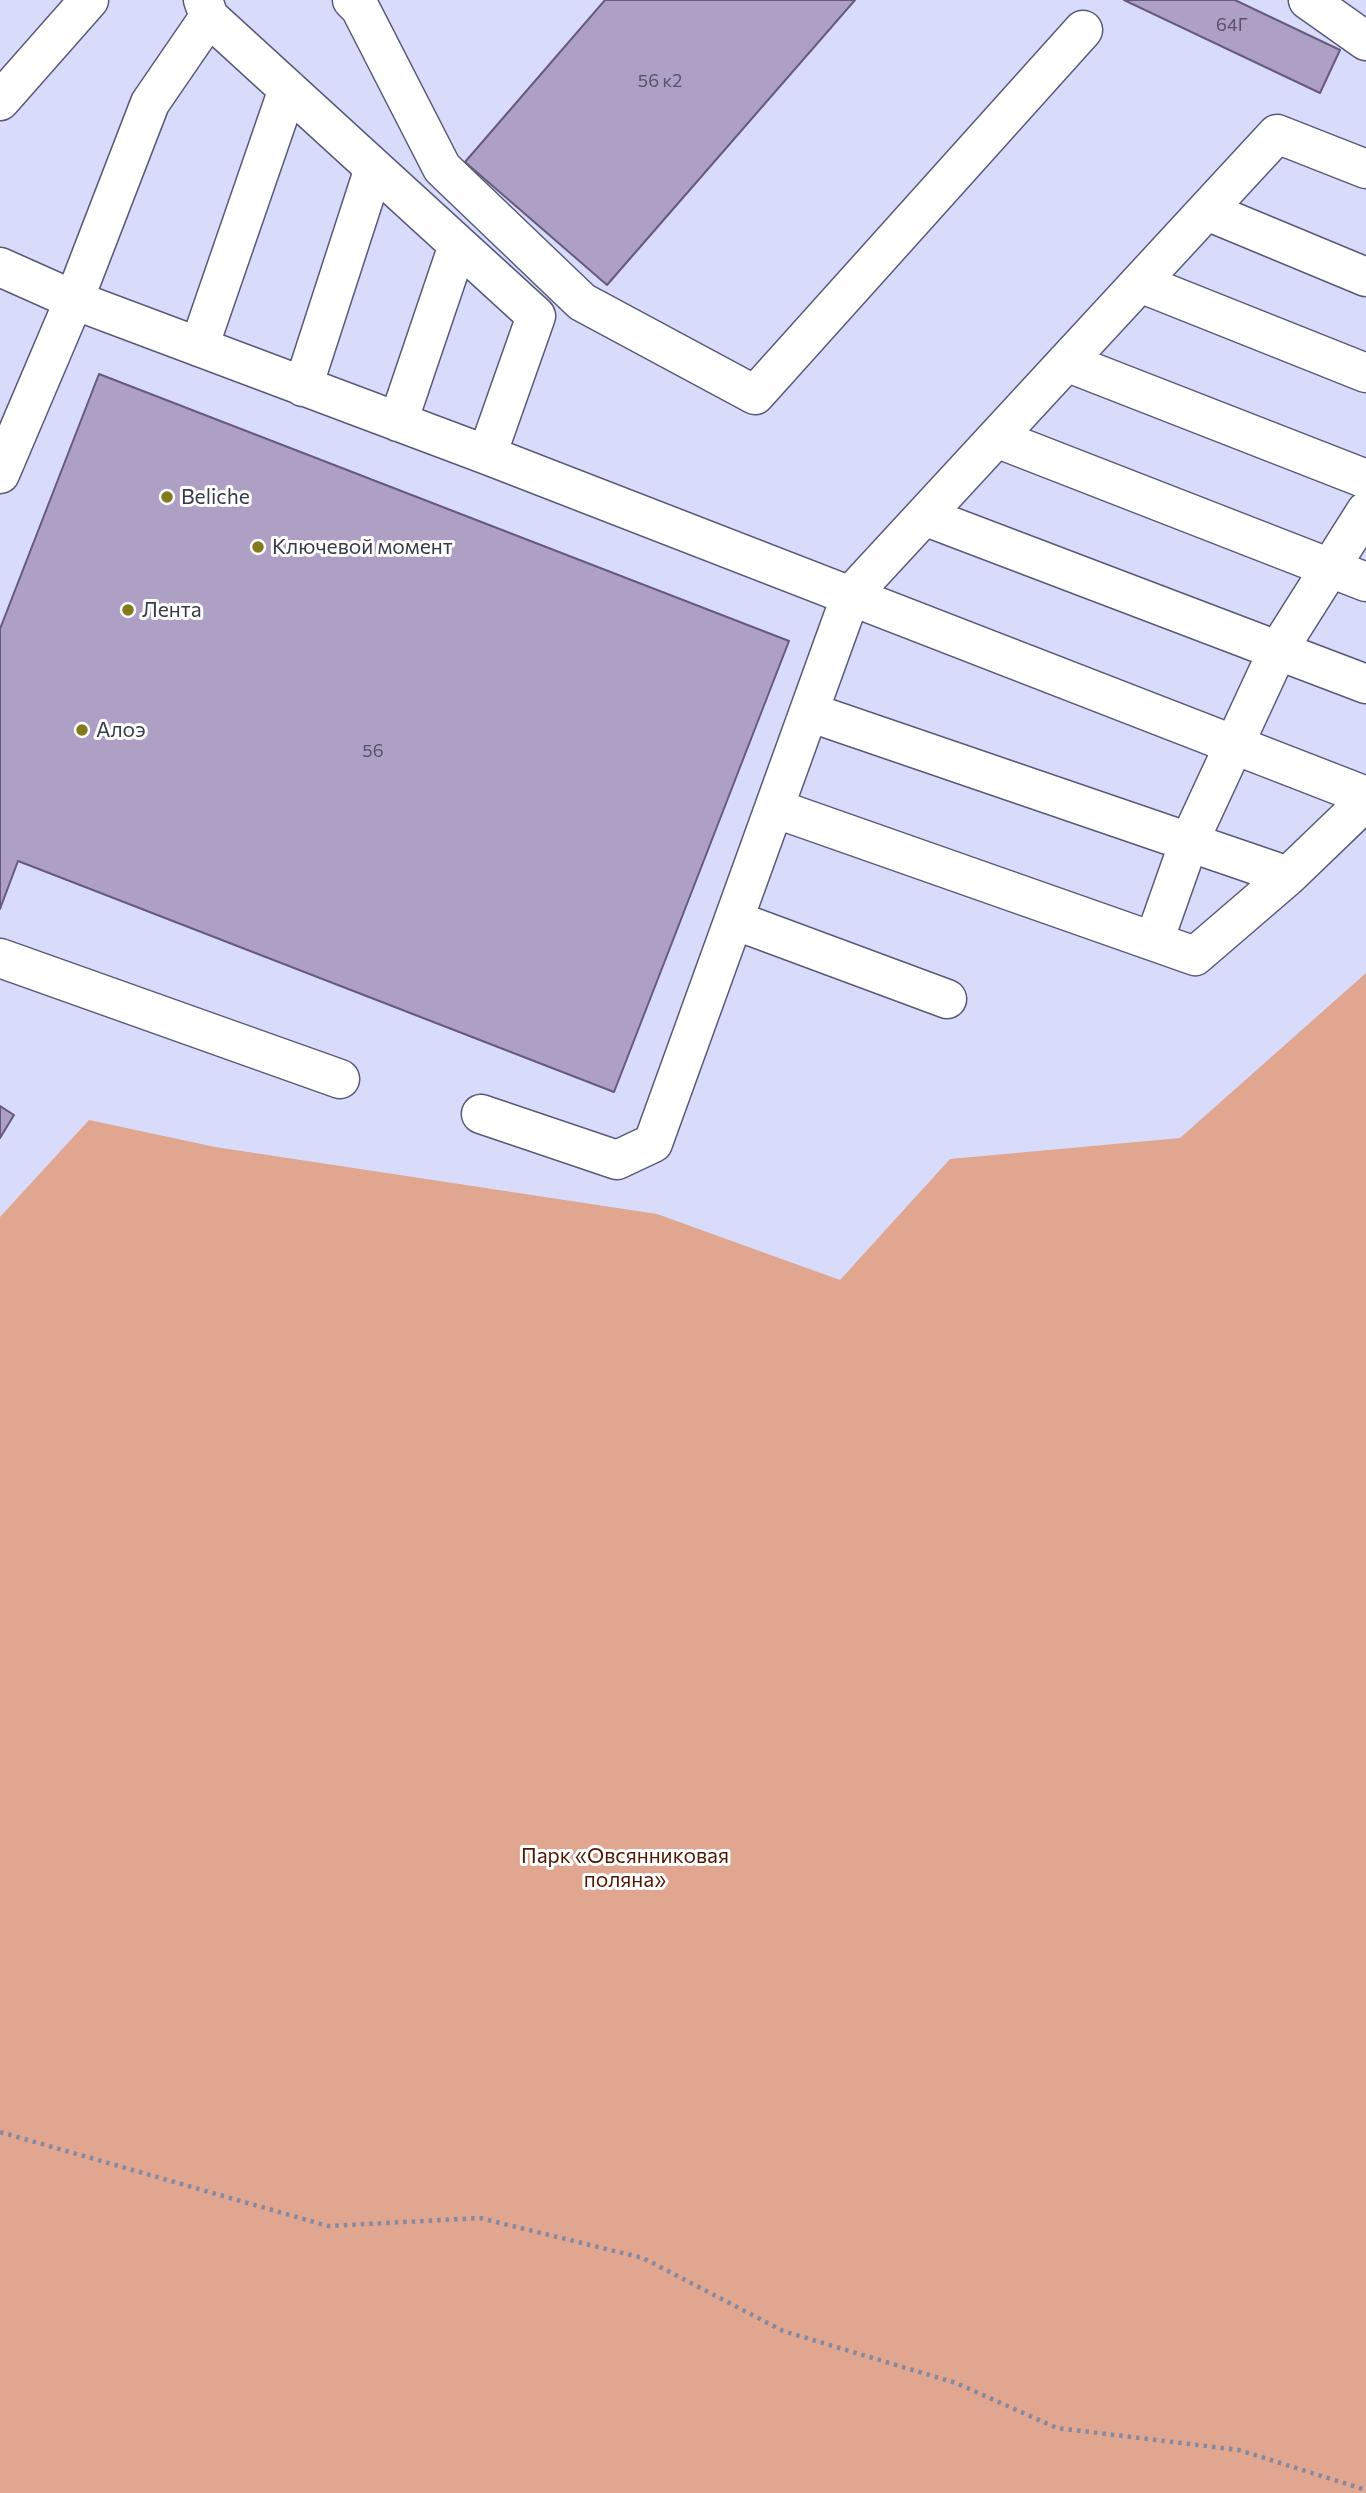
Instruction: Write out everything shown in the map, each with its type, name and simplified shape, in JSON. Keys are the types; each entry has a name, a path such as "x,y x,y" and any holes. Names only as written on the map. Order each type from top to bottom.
{"street":[{"path":"0,101 89,0"},
{"path":"352,0 360,8 442,168 582,302 755,395 1083,30"},
{"path":"1308,0 1366,41"},
{"path":"0,474 74,300 150,103 206,8 288,89 536,316 487,455"},
{"path":"200,347 288,89"},
{"path":"481,1114 617,1160 653,1143 851,595 1278,134 1366,169"},
{"path":"303,387 374,168"},
{"path":"1207,211 1366,277"},
{"path":"398,422 458,245"},
{"path":"0,267 74,300 851,595 1366,798 1288,876 1195,956 774,808"},
{"path":"1140,283 1366,373"},
{"path":"1066,362 1366,479"},
{"path":"996,439 1366,582"},
{"path":"1154,941 1189,842 1278,650 1366,511"},
{"path":"924,516 1366,684"},
{"path":"809,712 1288,876"},
{"path":"734,920 947,999"},
{"path":"0,958 340,1079"}],"path":[{"path":"0,2132 328,2226 480,2218 643,2258 783,2331 956,2383 1057,2428 1239,2450 1366,2490"}],"green space":[{"name":"Парк «Овсянниковая поляна»","path":"1366,973 1366,2493 0,2493 0,1217 89,1120 215,1147 657,1214 840,1280 950,1159 1180,1138"}],"building":[{"path":"605,0 855,0 607,285 465,162"},
{"path":"1124,0 1235,0 1340,50 1320,93"},
{"path":"99,374 789,641 614,1092 18,861 0,909 0,629"},
{"path":"0,1106 14,1115 0,1138"}],"place":[{"name":"Beliche","path":"167,497"},
{"name":"Ключевой момент","path":"258,547"},
{"name":"Лента","path":"128,610"},
{"name":"Алоэ","path":"82,730"}]}
